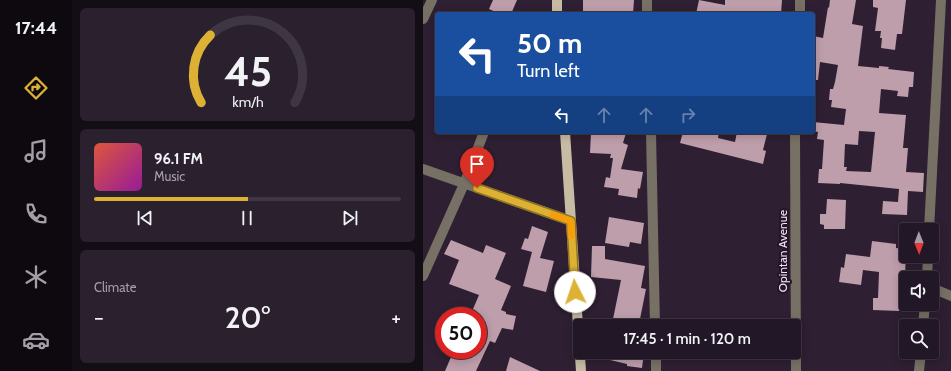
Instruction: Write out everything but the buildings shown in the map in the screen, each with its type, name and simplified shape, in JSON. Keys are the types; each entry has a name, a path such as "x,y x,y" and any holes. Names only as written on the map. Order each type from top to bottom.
{"main road":[{"path":"557,0 557,12"},
{"path":"565,134 581,371"}],"street":[{"path":"423,19 432,0"},
{"path":"647,0 647,12"},
{"path":"800,12 801,0"},
{"path":"929,223 941,0"},
{"path":"423,276 464,184 482,134"},
{"path":"651,134 655,319"},
{"name":"Opintan Avenue","path":"795,134 796,371"},
{"path":"423,169 571,221"},
{"path":"939,291 951,296"},
{"path":"656,359 656,371"},
{"path":"919,371 920,359"}],"slow traffic":[{"path":"553,215 571,221 571,236"}],"route":[{"path":"477,188 571,221 575,292"}]}
